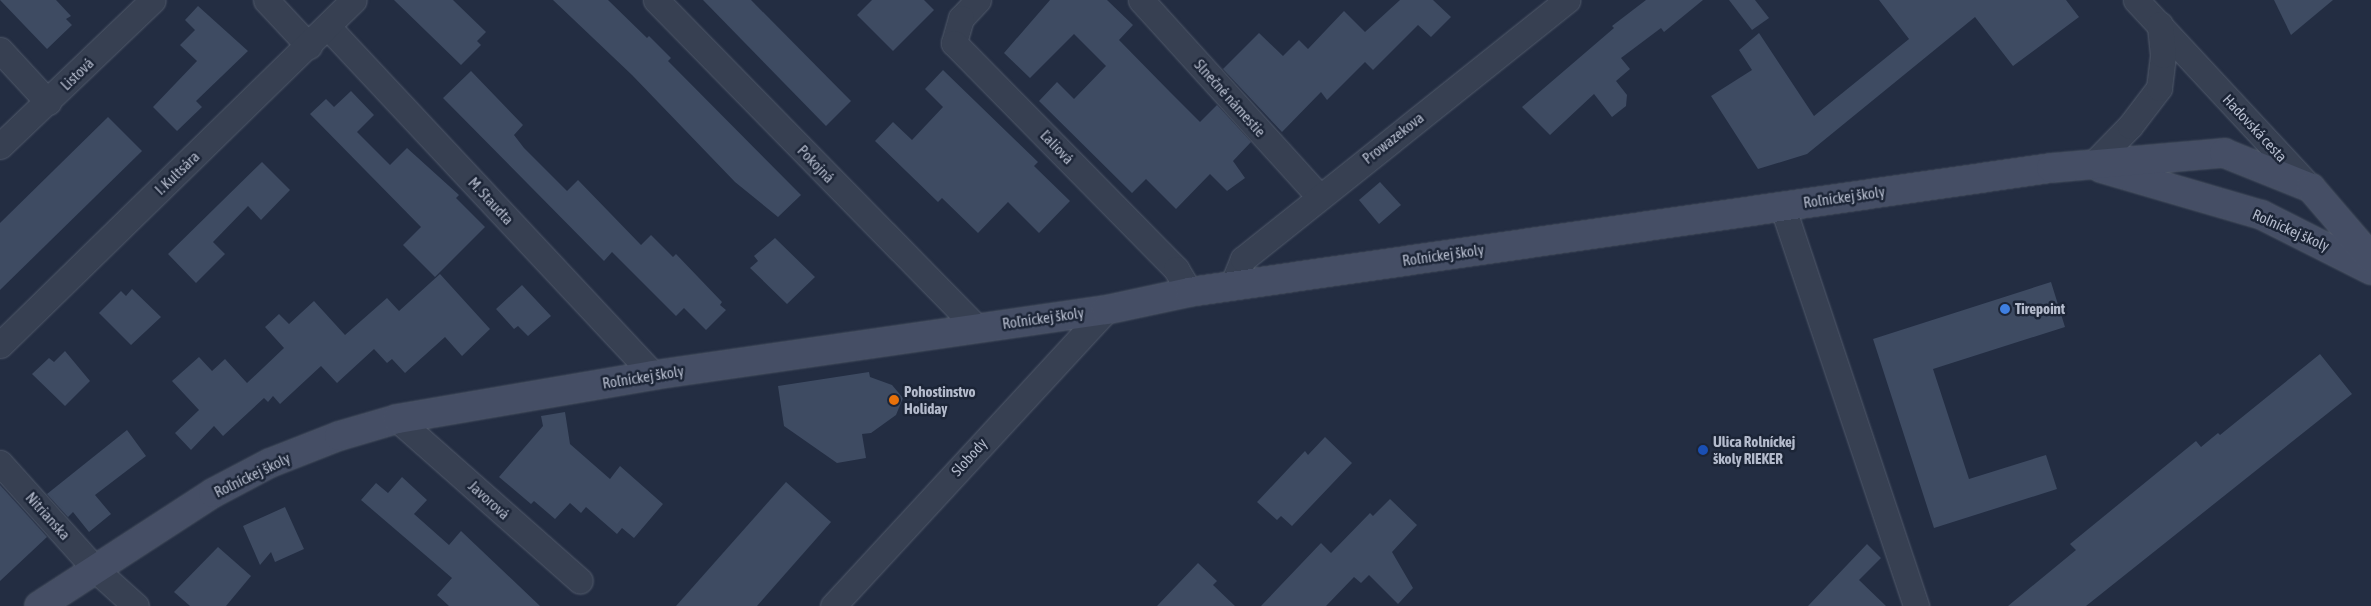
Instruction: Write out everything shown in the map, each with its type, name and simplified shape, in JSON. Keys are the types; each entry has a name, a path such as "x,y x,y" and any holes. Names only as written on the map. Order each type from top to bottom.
{"main road":[{"name":"Roľníckej školy","path":"39,606 213,493 270,463 339,436 397,419 654,375 976,327 1106,310 1190,292 1782,205 2092,165 2224,153 2311,188"},
{"name":"Roľníckej školy","path":"2092,165 2262,215 2371,270"},
{"name":"Hadovská cesta","path":"2311,188 2371,258"}],"street":[{"name":"Listová","path":"0,146 153,0"},
{"path":"266,0 309,46"},
{"name":"I. Kultsára","path":"0,345 309,46 354,0"},
{"name":"Pokojná","path":"656,0 976,327"},
{"name":"Ľaliová","path":"978,0 961,18 954,42 1176,269 1190,292"},
{"name":"Slnečné námestie","path":"1141,0 1319,196"},
{"name":"Prowazekova","path":"1232,286 1243,259 1539,8 1567,0"},
{"name":"Hadovská cesta","path":"2136,0 2311,188"},
{"path":"2092,165 2130,126 2159,88 2163,55 2160,24"},
{"name":"M. Staudta","path":"328,27 654,375"},
{"path":"0,50 48,102"},
{"path":"1782,205 1916,606"},
{"name":"Slobody","path":"833,606 1106,310"},
{"name":"Javorová","path":"397,419 580,581"},
{"name":"Nitrianska","path":"0,463 95,569 136,606"}],"building":[{"path":"0,0 56,0 71,16 66,19 72,25 47,49"},
{"path":"394,0 453,0 486,32 477,41 481,45 461,65"},
{"path":"553,0 608,0 647,38 649,36 671,58 668,61 801,195 778,217 735,182 632,75"},
{"path":"703,0 751,0 851,101 826,126"},
{"path":"872,0 924,0 934,10 893,51 857,15"},
{"path":"1050,0 1107,0 1133,25 1119,40 1200,122 1217,105 1251,142 1233,161 1245,178 1227,191 1210,174 1176,209 1146,179 1132,193 1039,101 1057,82 1074,99 1106,66 1074,34 1030,78 1004,53"},
{"path":"1400,0 1433,0 1451,17 1431,37 1418,25 1373,70 1365,62 1327,100 1321,92 1282,132 1223,69 1259,33 1283,56 1299,40 1308,49 1344,11 1365,32"},
{"path":"1646,0 1703,0 1664,32 1661,28 1621,58 1630,69 1616,81 1627,95 1626,106 1612,117 1594,94 1550,135 1522,107 1614,28 1612,26"},
{"path":"1729,0 1755,0 1769,18 1752,30"},
{"path":"1879,0 2066,0 2079,17 2013,66 1975,17 1807,154 1758,169 1711,96 1752,70 1739,50 1759,33 1814,116 1909,39"},
{"path":"2274,0 2333,0 2291,35"},
{"path":"198,6 248,51 196,101 202,107 177,131 153,107 197,61 180,45 195,30 185,20"},
{"path":"943,70 1038,162 1034,166 1070,201 1039,233 1008,202 978,233 942,198 938,202 875,141 893,122 912,140 943,107 925,89"},
{"path":"471,71 523,125 514,135 524,148 567,191 578,180 641,245 651,235 673,257 676,254 722,302 720,305 726,310 706,330 684,308 676,316 612,252 604,261 443,98"},
{"path":"351,91 374,115 357,132 390,165 407,148 459,195 456,198 485,227 435,277 403,245 421,227 310,114 326,99 334,107"},
{"path":"108,117 142,151 0,290 0,223"},
{"path":"262,162 290,190 261,220 248,206 213,242 225,254 196,283 168,254"},
{"path":"1380,182 1401,205 1379,224 1359,200"},
{"path":"775,238 815,277 787,304 750,268 758,261 754,256"},
{"path":"440,274 490,329 462,356 445,337 405,373 392,359 387,363 374,349 337,383 321,366 280,404 273,396 268,402 264,398 223,436 214,426 191,450 175,433 199,410 172,381 199,357 212,371 225,359 247,383 284,348 265,327 279,314 289,324 314,301 345,335 387,298 399,311"},
{"path":"2051,282 2065,327 1933,369 1969,479 2046,455 2057,489 1934,528 1873,339"},
{"path":"522,285 551,316 528,336 518,326 514,329 496,309"},
{"path":"132,289 161,317 131,345 99,313 121,291 126,296"},
{"path":"65,351 90,381 65,406 32,374 49,358 54,362"},
{"path":"2320,354 2352,394 2086,606 2008,606 2076,550 2070,544 2196,441 2201,447 2218,433 2220,435"},
{"path":"869,372 870,377 892,385 903,398 896,415 871,433 862,434 866,458 837,463 784,426 778,386"},
{"path":"565,412 570,444 610,479 620,466 663,504 634,538 622,528 617,534 586,507 581,513 570,503 555,519 534,501 531,504 499,477 543,426 541,416"},
{"path":"127,430 146,456 95,495 111,514 89,532 73,512 68,517 47,494"},
{"path":"1325,437 1352,463 1292,526 1281,516 1277,520 1257,502 1305,451 1308,455"},
{"path":"402,477 427,500 414,514 449,545 461,531 540,606 449,606 437,595 452,578 361,500 376,483 388,493"},
{"path":"786,482 831,522 757,606 676,606"},
{"path":"0,485 47,537 0,581"},
{"path":"1390,499 1417,525 1392,552 1413,588 1398,604 1369,575 1361,583 1354,577 1326,606 1261,606 1321,543 1331,553 1370,513 1373,516"},
{"path":"285,507 304,549 275,562 271,552 260,565 243,526"},
{"path":"1867,544 1881,558 1859,580 1886,606 1808,606"},
{"path":"218,547 251,576 226,606 190,606 174,592"},
{"path":"1198,563 1217,581 1213,585 1235,606 1157,606"}],"place":[{"name":"Tirepoint","path":"2005,309"},
{"name":"Pohostinstvo Holiday","path":"894,400"},
{"name":"Ulica Rolníckej školy RIEKER","path":"1703,450"}]}
